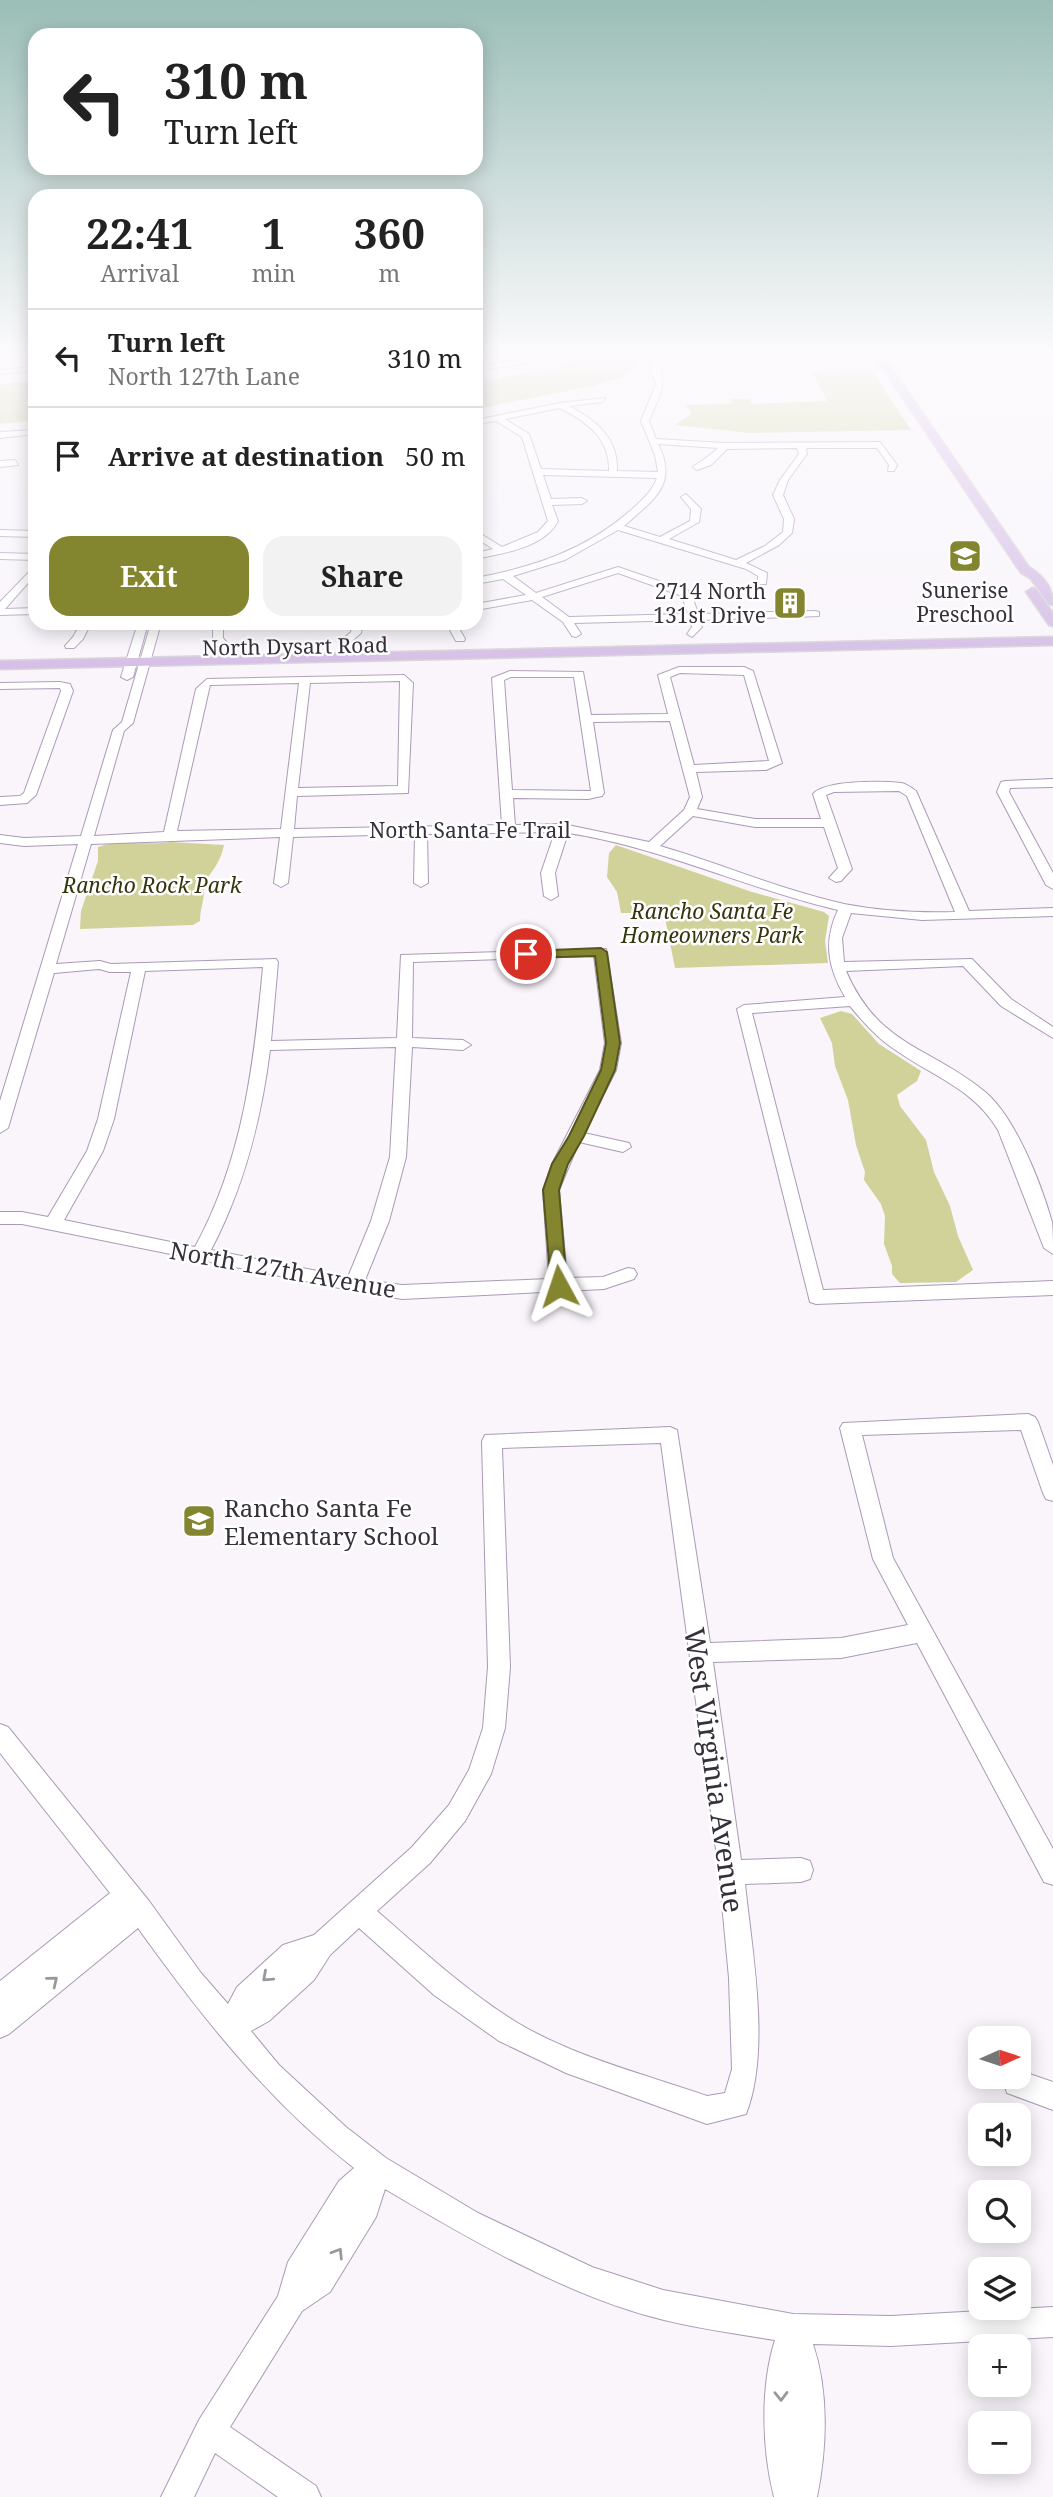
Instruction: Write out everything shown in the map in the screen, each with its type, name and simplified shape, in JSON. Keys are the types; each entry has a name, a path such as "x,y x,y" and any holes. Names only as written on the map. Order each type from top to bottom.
{"main road":[{"path":"959,474 1025,570 1035,576 1053,601"},
{"path":"1025,570 1021,576 1053,622"},
{"name":"North Dysart Road","path":"0,673 136,666 1053,641"},
{"path":"873,653 878,649 910,648 929,644"},
{"name":"North Dysart Road","path":"0,665 136,666 1053,649"}],"street":[{"path":"483,555 537,537 552,527 553,521 538,474"},
{"path":"483,580 506,576 575,553 619,527 658,488 663,475 626,474"},
{"path":"738,563 782,540 789,531 790,524 778,495 789,474"},
{"path":"663,539 694,522 696,509 686,497"},
{"path":"547,502 582,501"},
{"path":"619,527 738,563 760,573 762,582"},
{"path":"0,533 28,534"},
{"path":"483,539 500,551"},
{"path":"0,556 28,557"},
{"path":"483,606 536,596 618,570 687,594 697,627 692,634"},
{"path":"0,610 28,576"},
{"path":"506,576 567,620 576,634"},
{"path":"0,610 28,611"},
{"path":"567,620 815,614"},
{"path":"70,646 82,630"},
{"path":"136,666 142,630"},
{"path":"0,1128 119,730 114,724 153,630"},
{"path":"218,630 218,638 223,644"},
{"path":"347,640 357,630"},
{"path":"455,630 460,639"},
{"path":"651,847 690,812 696,797 664,675 670,671 744,670 748,673 776,764 689,769"},
{"path":"508,794 598,793 579,674 501,675 498,678 509,828"},
{"path":"170,835 202,689 207,682 404,678 407,683 404,790 292,792"},
{"path":"281,883 305,679"},
{"path":"0,686 66,686 67,691 30,795 23,800 0,801"},
{"path":"588,719 676,717"},
{"path":"1053,783 1005,785 1003,792 1053,885"},
{"path":"836,877 845,869 820,794 824,790 902,787 912,794 963,914"},
{"path":"690,812 755,823 829,823"},
{"path":"551,896 548,873 563,828"},
{"name":"North Santa Fe Trail","path":"3,839 24,842 87,837 151,838 170,835 563,828 611,835 846,908 895,914 1053,912"},
{"path":"421,830 421,883"},
{"path":"0,853 3,839"},
{"path":"846,908 835,937 839,966 854,1000 881,1032 987,1102 1001,1120 1049,1229 1053,1248"},
{"path":"354,1285 380,1222 398,1157 403,1098 406,958 601,952 613,1043 608,1070 560,1164 551,1190 559,1286"},
{"path":"48,969 63,972 99,971 110,968 271,962 253,1116 241,1163 215,1230 200,1254"},
{"path":"839,966 967,962 985,985 1007,1005 1053,1033"},
{"path":"53,1224 95,1151 106,1119 139,967"},
{"path":"854,1000 744,1009 816,1297 1053,1288"},
{"path":"263,1046 403,1042 463,1045"},
{"path":"576,1136 623,1147"},
{"name":"North 127th Avenue","path":"0,1207 14,1210 22,1218"},
{"name":"North 127th Avenue","path":"0,1218 22,1218 354,1285 402,1292 604,1283 628,1274"},
{"path":"1053,1492 1028,1422 850,1428 883,1559 1053,1872"},
{"name":"West Virginia Avenue","path":"670,1435 700,1653 742,1978 745,2070 736,2104 707,2110 575,2064 508,2032 443,1986 359,1912 421,1855 457,1813 479,1774 488,1751 494,1728 499,1667 492,1441 670,1435"},
{"path":"700,1653 841,1648 922,1632"},
{"path":"0,1735 229,2029 299,2104 376,2168 468,2223 588,2280 663,2305 793,2329 891,2331 1053,2322"},
{"path":"730,1872 801,1870"},
{"path":"0,1997 133,1903"},
{"path":"0,2025 133,1903"},
{"path":"229,2029 260,2012 305,1971 321,1946 359,1912"},
{"path":"1031,2088 1053,2096"},
{"path":"177,2497 210,2431 292,2301 320,2282 366,2207 376,2168"},
{"path":"790,2497 782,2468 781,2369 793,2329"},
{"path":"793,2329 805,2379 807,2474 801,2497"},
{"path":"210,2431 305,2497"}],"green space":[{"name":"Rancho Rock Park","path":"114,843 224,845 213,871 203,884 200,921 193,925 80,929 81,911 98,861 98,847"},
{"name":"Rancho Santa Fe Homeowners Park","path":"616,845 752,892 824,912 829,916 825,941 828,963 675,968 664,913 621,913 617,892 607,877 609,853"},
{"path":"841,1011 852,1014 879,1044 921,1071 917,1081 897,1095 900,1106 926,1140 934,1172 950,1206 958,1236 973,1270 956,1282 900,1283 892,1274 884,1244 885,1216 881,1204 864,1180 865,1172 856,1145 848,1100 835,1066 832,1043 820,1018"}],"place":[{"name":"Sunerise Preschool","path":"965,556"},
{"name":"2714 North 131st Drive","path":"790,603"},
{"name":"Rancho Santa Fe Elementary School","path":"199,1521"}],"route":[{"path":"526,954 601,952 613,1043 608,1070 560,1164 551,1190 559,1286"}]}
